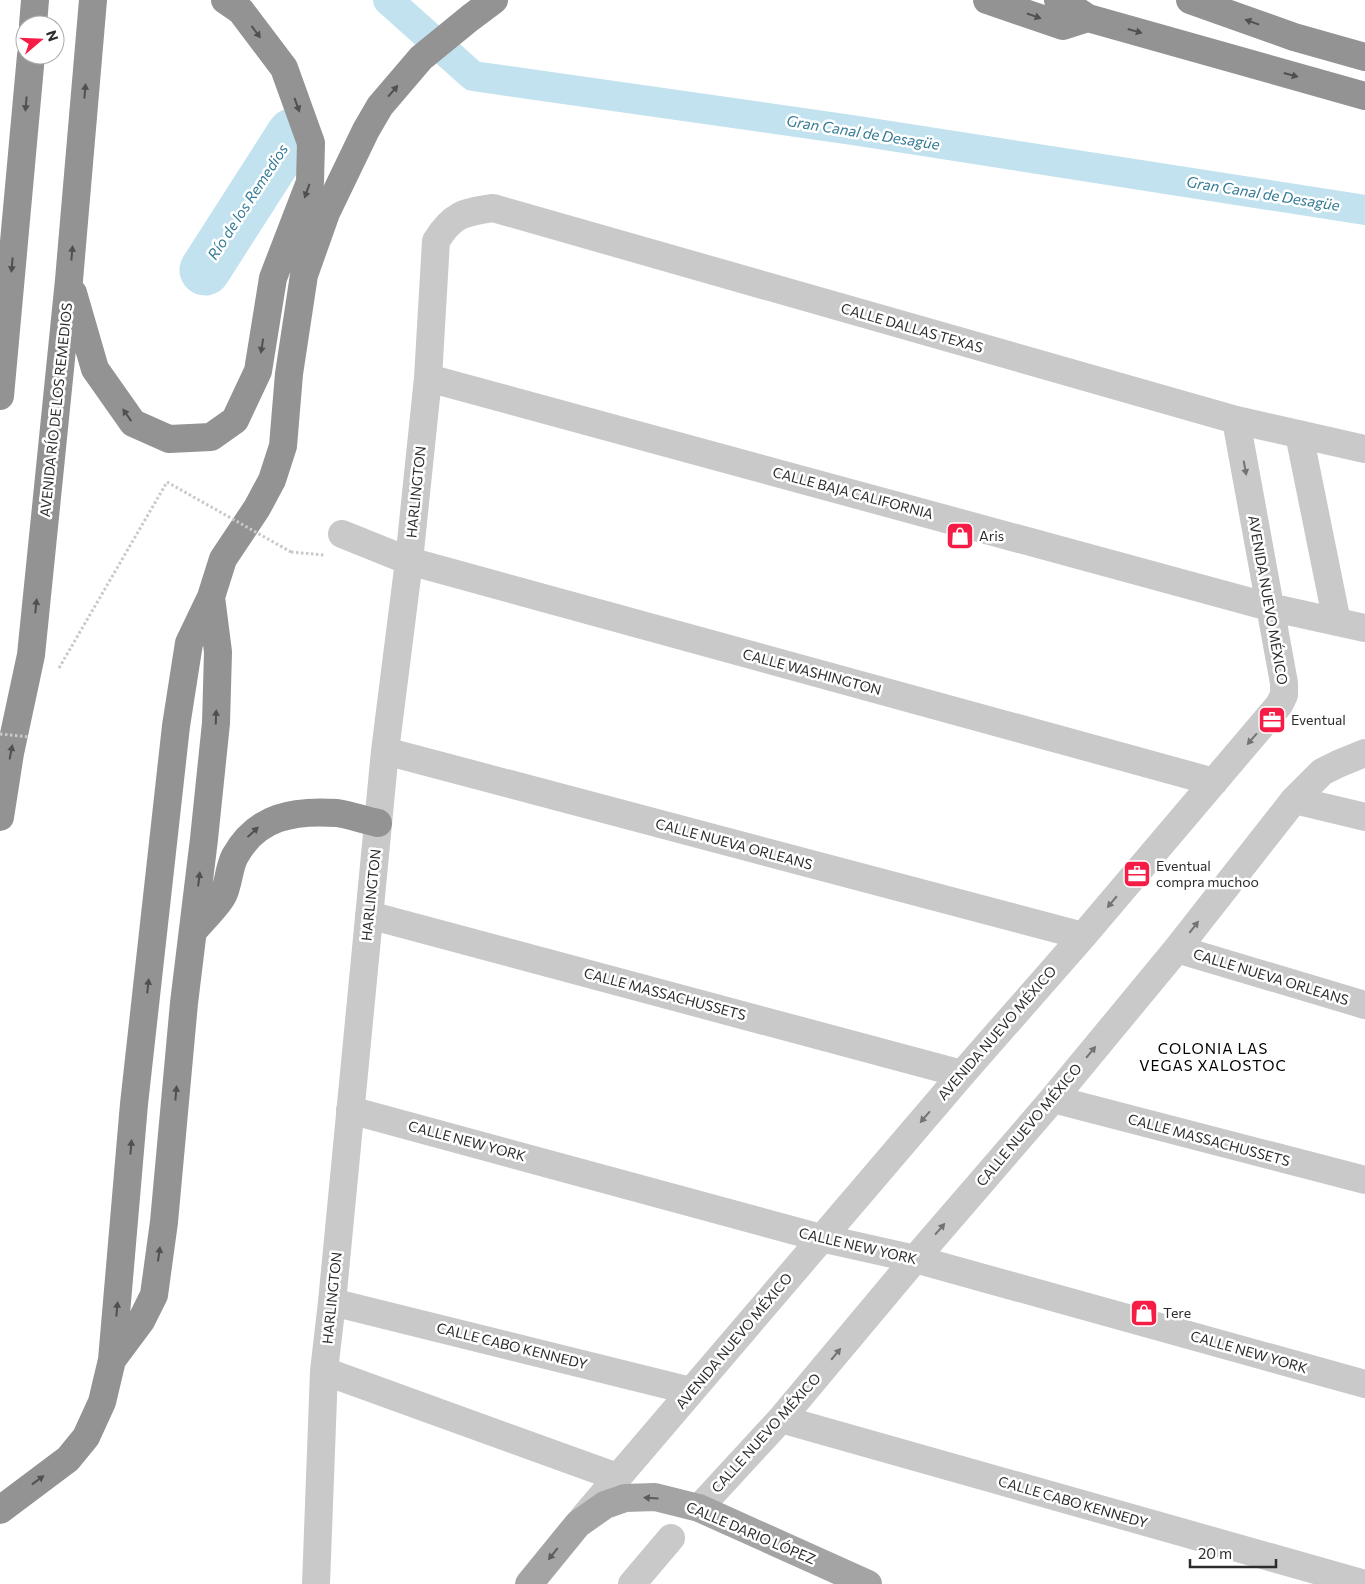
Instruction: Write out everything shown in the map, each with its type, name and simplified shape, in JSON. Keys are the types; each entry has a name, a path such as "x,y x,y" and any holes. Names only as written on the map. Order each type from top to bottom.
{"highway":[{"path":"34,15 35,0"},
{"name":"AVENIDA RÍO DE LOS REMEDIOS","path":"0,817 10,753 31,655 70,280 93,0"},
{"path":"70,280 95,369 133,423 168,438 211,437 235,420 258,371 273,278 310,182 310,143 284,68 241,11 224,0"},
{"path":"0,1510 68,1459 86,1437 102,1402 112,1360 134,1104 176,726 189,643 211,597 223,559 257,508 272,480 283,446 289,374 304,276 326,213 366,130 380,106 421,58 494,0"},
{"path":"988,0 1063,26 1088,18"},
{"path":"1058,0 1068,4 1088,18 1365,96"},
{"path":"1190,0 1294,37 1365,57"},
{"path":"0,396 29,65"},
{"path":"112,1360 141,1322 154,1295 164,1222 184,1003 216,723 218,652 211,597"},
{"path":"193,931 224,895 234,859 243,843 256,828 280,816 304,814 337,813 378,823"}],"main road":[{"name":"CALLE DARIO LÓPEZ","path":"578,1524 605,1505 625,1498 654,1497 699,1508 868,1584"},
{"name":"AVENIDA NUEVO MÉXICO","path":"529,1584 578,1524"}],"street":[{"name":"CALLE DALLAS TEXAS","path":"460,216 493,208 1236,420 1365,450"},
{"name":"HARLINGTON","path":"316,1584 324,1371 385,751 409,561 428,378 436,241 445,227 460,216"},
{"name":"CALLE BAJA CALIFORNIA","path":"428,378 1269,607 1365,628"},
{"name":"AVENIDA NUEVO MÉXICO","path":"578,1524 821,1238 1273,714 1284,695 1284,683 1236,420"},
{"path":"1299,434 1337,622"},
{"path":"342,534 409,561"},
{"name":"CALLE WASHINGTON","path":"409,561 1214,782"},
{"name":"CALLE NUEVA ORLEANS","path":"385,751 1083,936"},
{"name":"CALLE NUEVO MÉXICO","path":"699,1508 781,1420 915,1259 1053,1099 1177,949 1294,800 1322,772 1365,753"},
{"path":"1294,800 1365,817"},
{"name":"CALLE MASSACHUSSETS","path":"369,915 962,1074"},
{"name":"CALLE NUEVA ORLEANS","path":"1177,949 1365,1005"},
{"name":"CALLE MASSACHUSSETS","path":"1053,1099 1365,1180"},
{"name":"CALLE NEW YORK","path":"350,1110 821,1238 915,1259 1365,1384"},
{"name":"CALLE CABO KENNEDY","path":"332,1302 691,1391"},
{"path":"324,1371 617,1477"},
{"name":"CALLE CABO KENNEDY","path":"781,1420 1365,1584"},
{"path":"632,1584 671,1538"}],"path":[{"path":"56,673 167,482 291,552"},
{"path":"0,734 30,737"}],"waterway":[{"name":"Gran Canal de Desagüe","path":"388,0 473,76 852,130 1365,210"},
{"name":"Río de los Remedios","path":"205,270 292,134"}],"place":[{"name":"Aris","path":"960,536"},
{"name":"Eventual","path":"1272,720"},
{"name":"Eventual compra muchoo","path":"1137,874"},
{"name":"Tere","path":"1144,1313"}],"district":[{"name":"COLONIA LAS VEGAS XALOSTOC","path":"1213,1058"}]}
